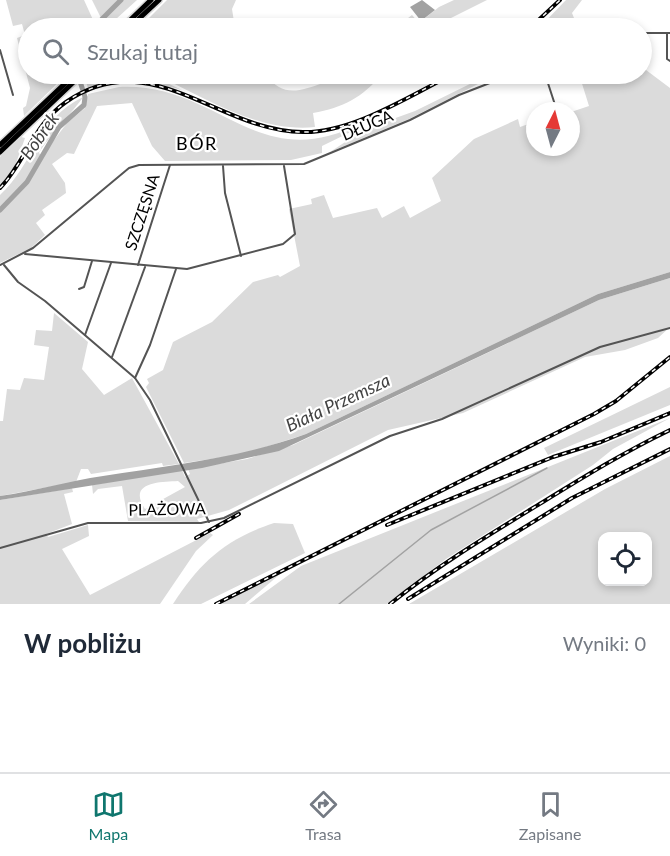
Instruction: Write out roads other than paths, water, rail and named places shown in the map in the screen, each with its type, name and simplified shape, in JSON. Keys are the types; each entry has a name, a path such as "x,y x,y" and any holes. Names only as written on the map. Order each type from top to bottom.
{"highway":[{"path":"135,18 152,0"},
{"path":"137,18 159,0"},
{"path":"0,152 65,84"},
{"path":"0,145 8,142 71,84"}],"street":[{"path":"652,33 668,33 667,59 670,61"},
{"path":"0,50 13,96"},
{"name":"DŁUGA","path":"2,265 33,248 129,168 139,165 284,166 316,160 490,84"},
{"path":"548,84 554,102"},
{"name":"SZCZĘSNA","path":"138,266 170,165"},
{"path":"223,166 225,193 241,256"},
{"path":"25,254 176,269 194,268 291,240 295,234 295,226 284,166"},
{"path":"33,248 36,256"},
{"path":"79,289 84,287 92,261"},
{"path":"85,335 111,263"},
{"path":"2,265 18,282 135,378 150,400 209,522"},
{"path":"112,357 145,267"},
{"path":"135,378 176,269"},
{"name":"PLAŻOWA","path":"0,548 88,523 209,522 248,507 390,436 434,423 600,347 670,327"}],"waterway":[{"name":"Bobrek","path":"103,18 121,0"},
{"name":"Bobrek","path":"0,210 27,182 59,127 84,105 85,97 81,84"},
{"path":"339,604 431,530 547,468"}],"railway":[{"path":"541,18 560,0"},
{"path":"0,188 17,166 37,132 55,111 66,102 97,86 112,84"},
{"path":"142,84 185,95 243,119 272,128 303,132 322,131 361,120 435,84"},
{"path":"216,604 594,414 616,401 670,357"},
{"path":"387,525 553,457 601,442 670,413"},
{"path":"390,604 444,564 500,528 603,466 670,430"},
{"path":"408,599 572,498 670,449"},
{"path":"196,538 239,514"}],"district":[{"name":"BÓR","path":"197,144"}],"water label":[{"name":"Biała Przemsza","path":"338,403"}]}
